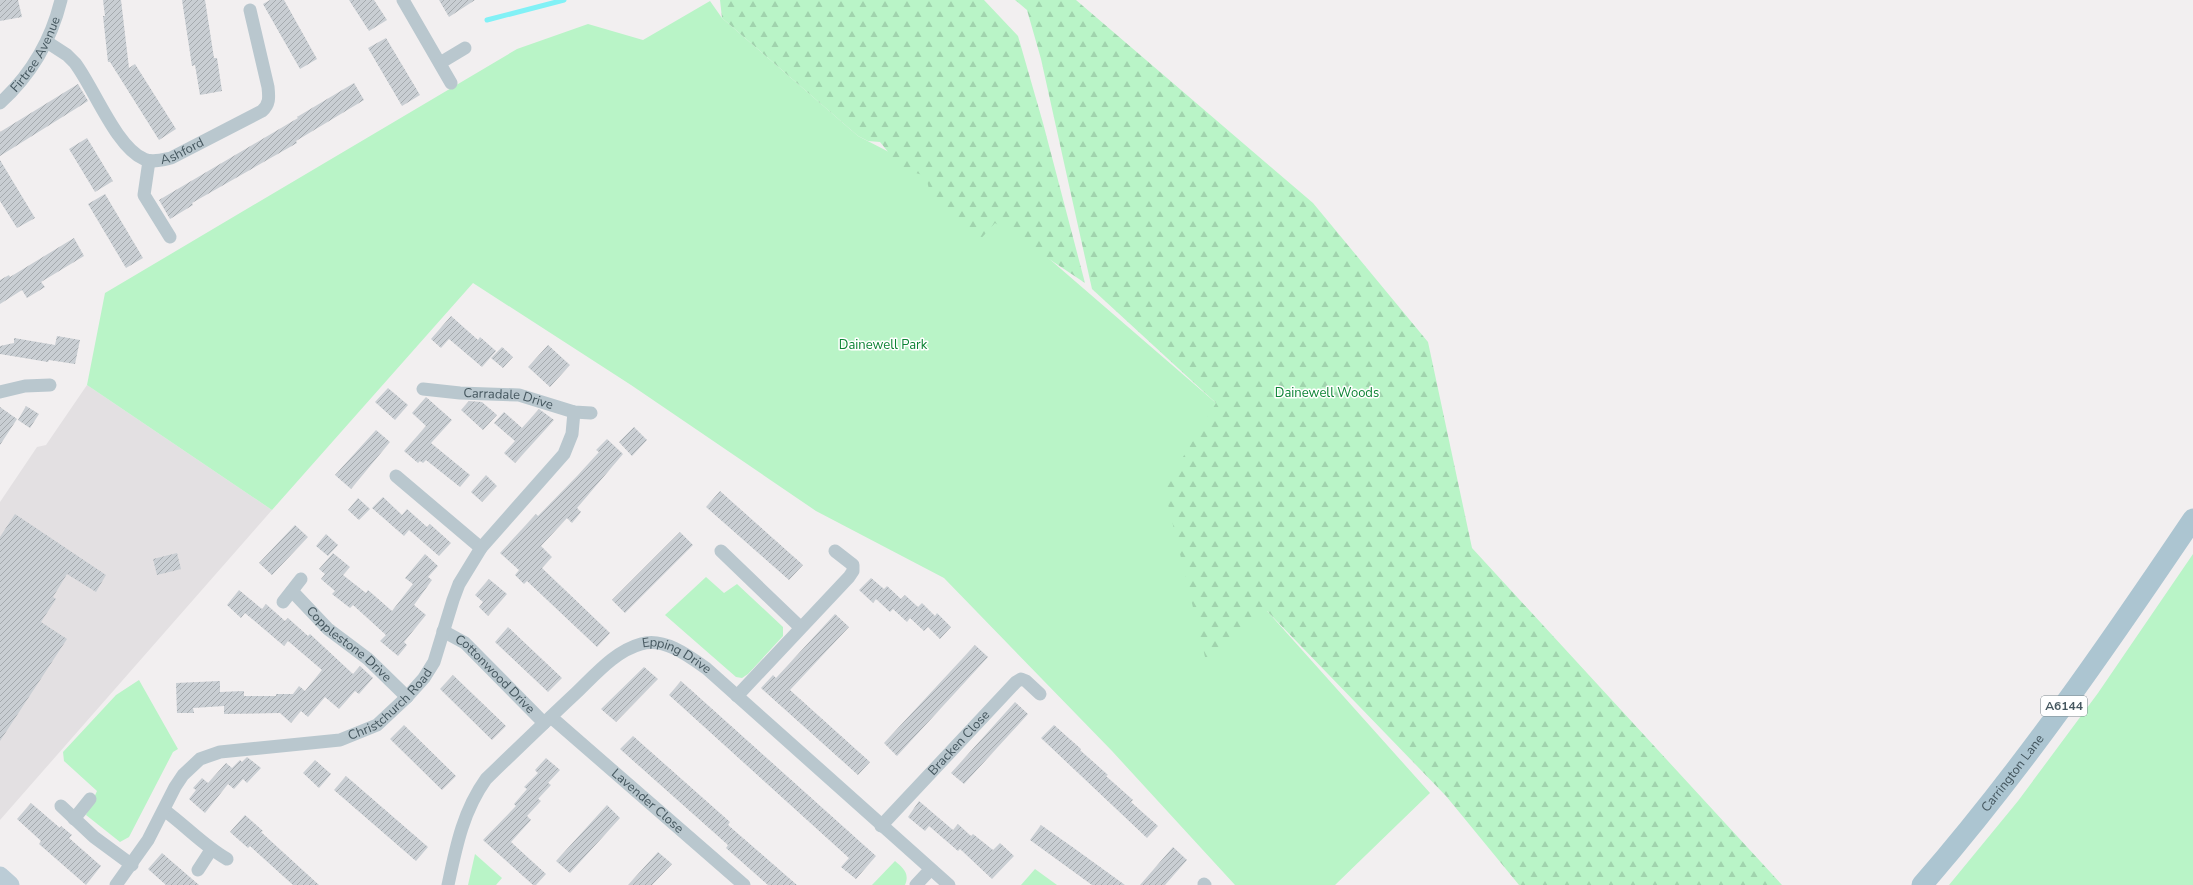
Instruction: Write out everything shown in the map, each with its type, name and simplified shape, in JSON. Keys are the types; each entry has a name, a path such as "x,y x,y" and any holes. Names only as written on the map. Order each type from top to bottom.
{"main road":[{"name":"Carrington Lane","path":"1922,885 1962,839 2036,745 2193,519"}],"street":[{"name":"Firtree Avenue","path":"0,103 17,87 28,73 47,42 61,0"},
{"path":"403,0 451,83"},
{"name":"Ashford","path":"47,42 75,63 124,142 138,156 149,161 171,158 262,111 267,106 269,98 268,87 250,10"},
{"path":"440,63 465,48"},
{"path":"149,161 144,195 170,237"},
{"path":"0,392 25,386 50,385"},
{"name":"Carradale Drive","path":"423,389 460,394 519,395 574,412 592,412"},
{"name":"Christchurch Road","path":"116,885 132,865 183,775 200,759 220,752 340,740 377,725 407,697 424,678 434,662 459,584 481,548 564,454 572,434 574,412"},
{"path":"396,476 481,548"},
{"path":"737,696 853,571 854,566 835,551"},
{"path":"721,552 800,627"},
{"path":"283,602 300,579"},
{"name":"Copplestone Drive","path":"292,591 328,629 368,659 407,697"},
{"name":"Cottonwood Drive","path":"443,630 465,643 547,720"},
{"name":"Epping Drive","path":"448,885 463,822 473,799 486,779 614,658 641,644 662,644 690,656 737,696 948,885"},
{"name":"Bracken Close","path":"881,826 1016,682 1021,679 1026,681 1040,694"},
{"name":"Lavender Close","path":"547,720 744,885"},
{"path":"74,819 90,799"},
{"path":"61,806 94,837 132,865"},
{"path":"164,810 182,823 212,850 227,858"},
{"path":"198,870 212,850"},
{"path":"916,885 930,870"},
{"path":"0,876 10,885"}],"shaded area":[{"path":"87,385 272,510 0,820 0,502 37,447 46,445"}],"green space":[{"path":"720,0 984,0 1018,36 1043,123 1085,283 995,223 977,243 932,203 926,176 902,169 880,142 868,141 858,136 722,18"},
{"name":"Dainewell Woods","path":"1015,0 1076,0 1313,203 1428,342 1472,548 1782,885 1519,885 1446,796 1267,611 1207,665 1164,488 1216,403 1092,289 1041,59 1027,10"},
{"name":"Dainewell Park","path":"710,1 722,18 858,136 980,199 1216,403 1267,611 1430,793 1335,885 1235,885 1112,751 944,578 816,511 631,385 473,283 272,510 87,385 105,293 517,49 588,24 643,40"},
{"path":"2193,554 2193,885 1949,885 2018,801 2098,693"},
{"path":"706,577 724,593 737,584 783,627 783,636 748,674 742,678 736,677 665,615"},
{"path":"139,680 178,749 173,752 129,837 120,842 86,815 97,791 64,761 63,752 116,695"},
{"path":"475,854 502,878 496,885 468,885"},
{"path":"895,861 905,871 907,877 905,885 872,885"},
{"path":"1035,869 1057,885 1021,885"}],"building":[{"path":"0,0 18,0 22,17 0,21"},
{"path":"103,0 121,0 129,68 135,64 176,129 159,140 110,62 108,62 103,16 105,16"},
{"path":"182,0 205,0 214,58 217,58 222,91 200,95 195,65 192,66"},
{"path":"270,0 284,0 317,59 300,69 263,4"},
{"path":"349,0 374,0 387,20 369,31"},
{"path":"439,0 475,0 449,17"},
{"path":"386,38 420,95 402,106 368,48"},
{"path":"354,83 364,100 296,141 297,143 192,203 193,205 170,219 159,200 298,118 297,117"},
{"path":"78,84 88,101 0,156 0,132"},
{"path":"87,138 113,181 95,192 69,149"},
{"path":"0,160 35,218 17,228 0,201"},
{"path":"105,194 143,258 126,268 88,204"},
{"path":"74,238 84,256 41,282 45,287 27,298 22,290 0,304 0,280 9,275 10,277"},
{"path":"451,316 478,340 480,337 496,351 482,367 449,339 441,348 431,339"},
{"path":"57,336 80,340 75,364 49,360 48,362 0,354 0,346 14,343 14,338 55,345"},
{"path":"548,345 570,365 550,387 528,367"},
{"path":"502,347 513,357 503,368 491,358"},
{"path":"388,388 408,405 395,420 375,402"},
{"path":"426,397 452,420 431,443 470,475 460,487 426,460 423,463 420,461 418,463 404,451 426,426 412,413"},
{"path":"469,401 482,402 497,415 483,430 461,410"},
{"path":"26,406 39,414 30,428 18,420"},
{"path":"0,407 17,419 0,445"},
{"path":"539,409 554,420 515,463 504,453 515,441 494,423 504,412 522,428"},
{"path":"634,427 647,440 632,456 619,442"},
{"path":"376,430 390,442 351,489 335,475"},
{"path":"607,439 623,454 577,508 581,512 572,523 567,518 541,546 552,557 542,568 610,633 597,647 527,581 524,584 515,575 519,570 500,553 536,514 538,516 578,475 599,452 596,450"},
{"path":"486,475 497,486 482,502 471,492"},
{"path":"720,491 803,565 789,580 706,507"},
{"path":"383,497 402,515 407,509 427,527 430,524 451,543 439,556 409,530 404,536 372,508"},
{"path":"358,498 370,509 359,520 348,510"},
{"path":"15,514 106,575 96,592 67,574 53,597 56,599 41,622 67,639 0,741 0,537"},
{"path":"295,525 308,537 272,575 259,563"},
{"path":"680,532 693,545 625,613 612,600"},
{"path":"326,534 338,545 328,556 316,546"},
{"path":"177,553 181,569 157,575 153,559"},
{"path":"333,553 350,567 343,575 366,593 368,590 392,611 413,584 405,578 425,554 438,566 428,577 432,580 414,605 426,615 404,642 407,645 398,656 380,641 386,635 353,605 350,608 332,594 335,591 321,579 325,574 319,569"},
{"path":"871,578 884,589 887,586 901,599 905,595 918,607 922,603 935,616 937,613 951,627 940,639 928,627 924,631 910,618 907,622 893,609 890,612 876,599 873,603 859,590"},
{"path":"489,579 507,594 488,616 479,607 483,602 475,595"},
{"path":"239,590 262,609 266,604 285,621 288,618 308,636 310,634 353,674 360,666 373,678 359,694 355,691 339,709 325,697 308,717 301,711 291,723 280,713 224,714 224,706 193,708 194,713 177,713 176,683 220,681 220,692 244,691 244,696 276,696 276,694 293,694 299,686 305,691 322,670 288,641 284,646 245,613 241,618 227,605"},
{"path":"835,614 849,627 790,690 870,762 858,775 761,688 773,675 776,678"},
{"path":"508,627 562,678 548,692 495,642"},
{"path":"975,645 988,657 897,756 884,743"},
{"path":"644,667 658,679 616,722 601,709"},
{"path":"453,675 506,726 492,740 440,689"},
{"path":"681,681 876,856 856,879 841,867 849,858 669,695"},
{"path":"1015,702 1028,714 964,784 951,773"},
{"path":"404,725 456,776 442,790 390,739"},
{"path":"1054,725 1108,775 1106,776 1133,800 1131,802 1158,826 1147,838 1041,738"},
{"path":"633,736 730,822 728,825 797,885 768,885 726,848 728,845 620,749"},
{"path":"247,757 261,768 247,783 243,779 234,789 228,784 205,813 189,799 196,790 193,788 202,778 208,783 226,763 232,768 240,760 242,762"},
{"path":"546,758 560,770 548,783 551,785 538,799 541,801 527,816 531,820 511,842 546,874 536,885 533,885 483,840 516,806 514,804 527,789 524,787 538,773 535,770"},
{"path":"315,760 331,774 319,788 303,773"},
{"path":"346,776 428,847 416,861 334,790"},
{"path":"919,801 953,830 958,824 971,836 973,834 993,850 1000,843 1014,856 992,879 960,849 958,851 929,826 925,831 908,817"},
{"path":"31,803 60,828 61,826 72,835 69,838 101,866 86,885 39,844 41,841 17,819"},
{"path":"607,805 620,818 570,873 556,861"},
{"path":"245,815 263,831 261,832 319,885 293,885 250,846 248,848 230,832"},
{"path":"1041,825 1125,885 1092,885 1030,840"},
{"path":"1173,847 1187,860 1165,885 1140,885"},
{"path":"658,852 672,864 652,885 628,885"},
{"path":"162,853 199,885 166,885 148,869"}],"waterway":[{"path":"487,20 564,0"}]}
